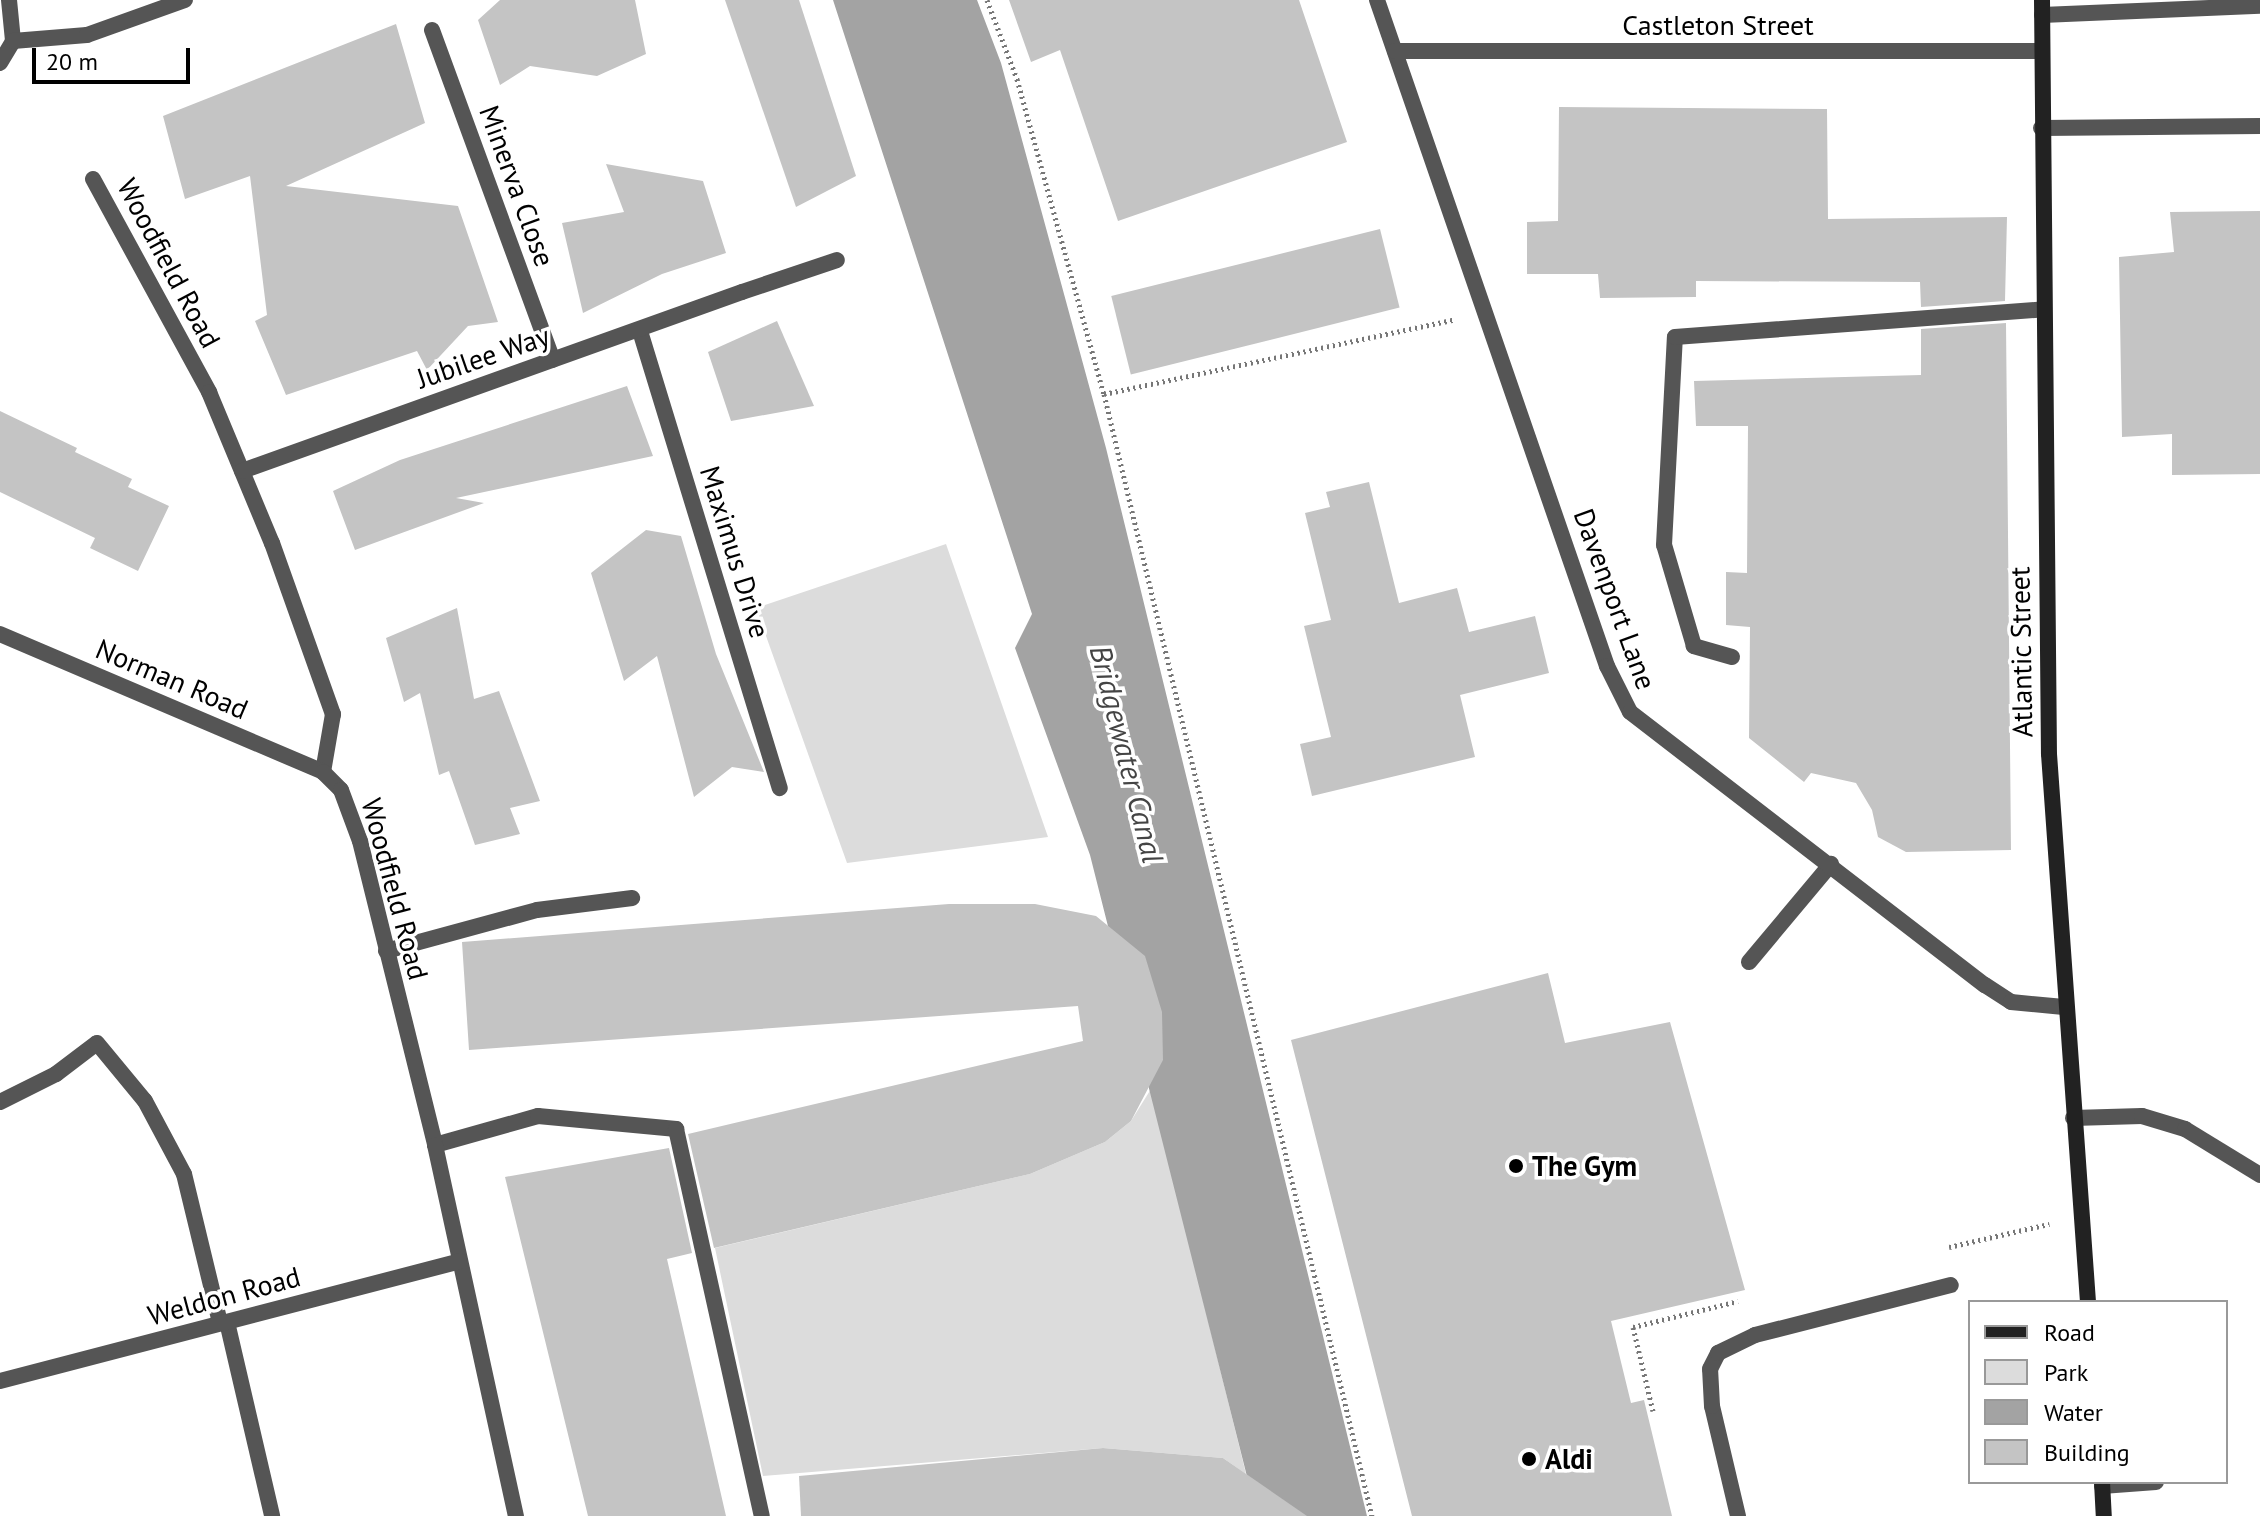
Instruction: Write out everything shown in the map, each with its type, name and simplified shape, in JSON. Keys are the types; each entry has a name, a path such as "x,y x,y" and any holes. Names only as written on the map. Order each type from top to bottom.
{"street":[{"path":"0,63 13,41 9,0"},
{"path":"13,41 87,35 185,0"},
{"name":"Davenport Lane","path":"1377,0 1489,313 1607,666 1630,712 2011,1002 2064,1007"},
{"path":"2042,7 2260,6"},
{"name":"Atlantic Street","path":"2042,7 2049,754 2064,1007 2088,1300"},
{"name":"Minerva Close","path":"432,30 553,360"},
{"name":"Castleton Street","path":"1395,51 2041,51"},
{"path":"2041,128 2260,126"},
{"name":"Woodfield Road","path":"93,179 209,392 242,471 333,714 323,772 351,809 435,1145 516,1516"},
{"name":"Jubilee Way","path":"242,471 837,260"},
{"path":"1732,657 1694,646 1664,545 1675,337 2044,309"},
{"name":"Maximus Drive","path":"640,331 780,788"},
{"name":"Norman Road","path":"0,634 323,772"},
{"path":"1749,962 1831,864"},
{"path":"386,951 537,910 632,898"},
{"path":"0,1102 56,1074 97,1043 145,1101 184,1174 272,1516"},
{"path":"435,1145 538,1116 676,1129 762,1516"},
{"path":"2073,1118 2142,1116 2185,1129 2260,1175"},
{"name":"Weldon Road","path":"0,1381 460,1261"},
{"path":"1738,1516 1710,1398 1710,1369 1718,1353 1755,1335 1951,1285"},
{"path":"2102,1484 2104,1516"}],"path":[{"path":"987,0 1017,79 1104,394 1372,1516"},
{"path":"1104,394 1489,313"}],"green space":[{"path":"946,544 1048,837 847,863 756,608"},
{"path":"1151,1089 1246,1474 1223,1458 1103,1448 763,1476 715,1248 1030,1174 1105,1142 1131,1121"}],"water":[{"name":"Bridgewater Canal","path":"833,0 977,0 1001,63 1106,448 1367,1516 1257,1516 1090,855 1015,648 1032,614"}],"building":[{"path":"500,0 635,0 646,54 597,76 530,66 500,85 478,20"},
{"path":"725,0 799,0 856,176 796,207"},
{"path":"1009,0 1299,0 1347,142 1118,221 1060,50 1031,62"},
{"path":"396,24 425,123 286,186 458,206 498,322 468,326 427,370 417,351 286,395 255,321 267,315 250,176 185,199 163,116"},
{"path":"1559,107 1827,109 1828,219 2007,217 2005,301 1921,307 1920,282 1696,281 1696,297 1600,298 1598,274 1527,274 1527,222 1558,221"},
{"path":"606,164 703,181 726,253 662,274 583,313 562,223 624,212"},
{"path":"2260,211 2260,474 2172,475 2172,434 2122,437 2119,257 2174,252 2170,212"},
{"path":"1380,229 1400,308 1131,375 1111,296"},
{"path":"777,321 814,406 731,421 708,352"},
{"path":"2006,323 2011,850 1906,852 1878,837 1872,810 1856,783 1811,773 1804,782 1749,738 1750,627 1726,625 1726,572 1747,573 1748,426 1696,426 1694,381 1921,375 1921,329"},
{"path":"627,386 653,456 456,498 484,503 355,550 333,491 400,460"},
{"path":"0,411 77,448 75,452 132,479 128,487 169,506 138,571 90,548 95,538 0,492"},
{"path":"1369,482 1399,603 1457,588 1469,632 1535,616 1549,673 1460,695 1475,757 1312,796 1300,744 1331,737 1304,626 1331,620 1305,513 1330,507 1326,492"},
{"path":"646,530 681,536 716,654 764,772 732,767 694,797 657,656 624,681 591,573"},
{"path":"457,608 474,699 499,691 540,801 510,808 520,834 475,845 449,771 439,775 420,693 404,702 386,638"},
{"path":"949,904 1035,904 1096,916 1145,956 1162,1012 1163,1060 1131,1121 1105,1142 1030,1174 714,1248 688,1134 1083,1041 1078,1006 469,1050 462,942"},
{"name":"The Gym","path":"1548,973 1565,1043 1670,1022 1745,1290 1611,1321 1631,1403 1644,1400 1672,1516 1412,1516 1291,1040"},
{"path":"669,1148 692,1253 667,1259 726,1516 588,1516 505,1177"},
{"path":"1103,1448 1223,1458 1307,1516 801,1516 799,1476"}],"place":[{"name":"The Gym","path":"1516,1166"},
{"name":"Aldi","path":"1529,1459"}]}
